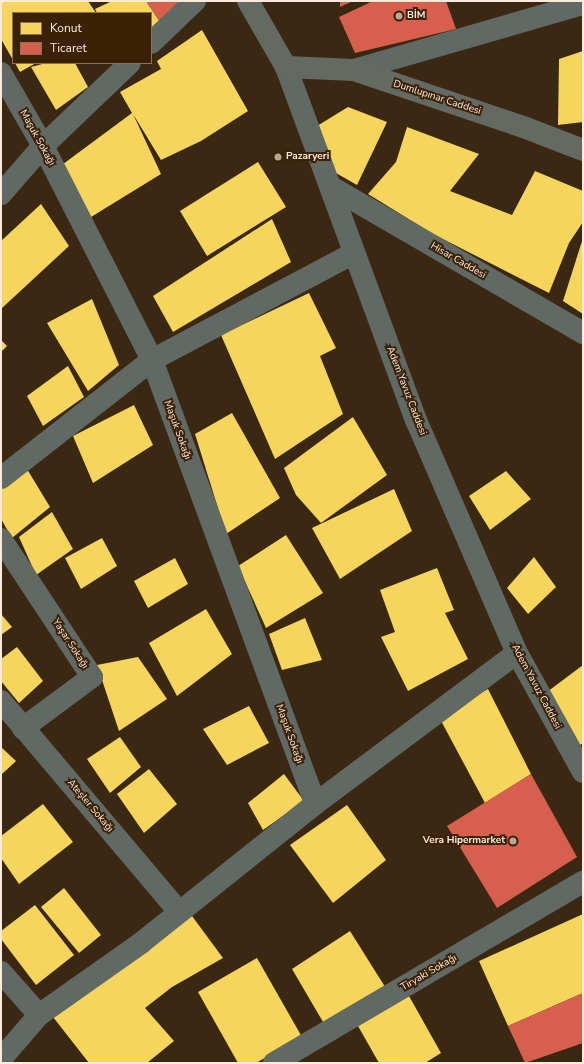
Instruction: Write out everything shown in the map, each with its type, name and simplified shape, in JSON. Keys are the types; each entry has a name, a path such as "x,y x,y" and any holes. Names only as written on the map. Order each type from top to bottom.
{"main road":[{"name":"Adem Yavuz Caddesi","path":"248,1 286,67"},
{"name":"Dumlupınar Caddesi","path":"286,67 354,70 526,128 583,150"}],"street":[{"path":"152,42 195,1"},
{"path":"354,70 583,4"},
{"path":"1,194 43,146 129,64"},
{"name":"Adem Yavuz Caddesi","path":"286,67 332,188 354,253 416,420 517,653 583,772"},
{"name":"Maşuk Sokağı","path":"1,73 43,146 152,360 315,804"},
{"name":"Hisar Caddesi","path":"332,188 583,333"},
{"path":"1,478 152,360 354,253"},
{"name":"Yaşar Sokağı","path":"1,539 92,677 23,728"},
{"path":"1,1059 39,1015 141,943 315,804 517,653"},
{"name":"Ateşler Sokağı","path":"1,701 179,912"},
{"name":"Tiryaki Sokağı","path":"274,1063 583,882"},
{"path":"1,972 39,1015"}],"building: Konut":[{"path":"1,1 88,1 95,12 12,12 12,58 1,39"},
{"path":"112,1 146,1 160,22 152,27 152,12 96,12 95,9"},
{"path":"202,30 248,111 201,141 161,160 133,114 161,174 91,217 55,170 132,113 120,92 161,69 157,61"},
{"path":"583,51 583,122 558,125 559,59"},
{"path":"16,64 34,64 20,72"},
{"path":"42,64 76,64 88,87 56,110 31,67"},
{"path":"348,107 387,122 357,185 336,173 317,126"},
{"path":"407,127 479,154 450,191 512,215 535,171 583,191 583,222 569,243 549,293 433,234 368,194 396,162"},
{"path":"258,162 286,207 207,256 180,211"},
{"path":"41,204 69,246 1,309 1,241"},
{"path":"272,219 291,262 173,332 153,296"},
{"path":"583,238 583,314 563,301"},
{"path":"309,293 336,348 320,356 343,414 275,459 221,335"},
{"path":"92,299 119,365 88,391 47,323"},
{"path":"1,340 7,346 1,352"},
{"path":"68,366 84,397 43,426 27,396"},
{"path":"134,405 153,445 93,483 73,436"},
{"path":"232,413 280,498 226,534 195,434"},
{"path":"353,417 387,475 321,523 296,495 284,468"},
{"path":"27,469 50,507 12,538 1,519 1,486"},
{"path":"506,471 531,499 490,530 469,496"},
{"path":"394,489 412,531 340,579 312,528"},
{"path":"52,512 73,549 36,575 19,537"},
{"path":"286,535 323,593 266,628 238,566"},
{"path":"102,538 117,566 81,589 65,558"},
{"path":"534,557 556,587 528,614 507,588"},
{"path":"175,558 188,584 148,608 134,581"},
{"path":"437,568 454,610 445,613 468,659 408,691 381,637 395,632 380,590"},
{"path":"206,609 232,654 177,696 149,643"},
{"path":"1,614 12,627 1,635"},
{"path":"305,618 322,660 282,670 269,634"},
{"path":"17,647 43,681 19,703 1,681 1,659"},
{"path":"138,657 167,699 119,731 97,665"},
{"path":"583,665 583,743 580,745 543,695"},
{"path":"488,689 531,774 485,803 439,717"},
{"path":"249,706 269,743 227,765 203,729"},
{"path":"120,737 141,767 110,793 87,759"},
{"path":"1,747 16,761 1,775"},
{"path":"149,769 177,804 144,833 117,794"},
{"path":"284,774 304,801 263,830 248,803"},
{"path":"43,804 73,842 19,884 1,858 1,836"},
{"path":"347,805 386,860 333,903 290,845"},
{"path":"64,888 101,935 79,953 41,907"},
{"path":"35,905 74,955 36,985 1,939 1,931"},
{"path":"583,914 583,993 508,1026 479,961"},
{"path":"192,916 223,958 172,987 145,1008 174,1041 147,1063 89,1063 53,1017"},
{"path":"350,931 387,990 326,1027 292,969"},
{"path":"257,958 302,1037 256,1063 238,1063 198,992"},
{"path":"409,996 441,1053 425,1063 379,1063 358,1026"}],"building: Ticaret":[{"path":"146,1 185,1 160,22"},
{"path":"340,1 353,1 340,7"},
{"path":"373,1 446,1 456,29 355,53 339,17"},
{"path":"531,774 577,857 497,908 447,826"},
{"path":"583,993 583,1043 525,1063 508,1026"}],"place":[{"name":"BİM","path":"399,16"},
{"name":"Pazaryeri","path":"278,157"},
{"name":"Vera Hipermarket","path":"513,841"}]}
